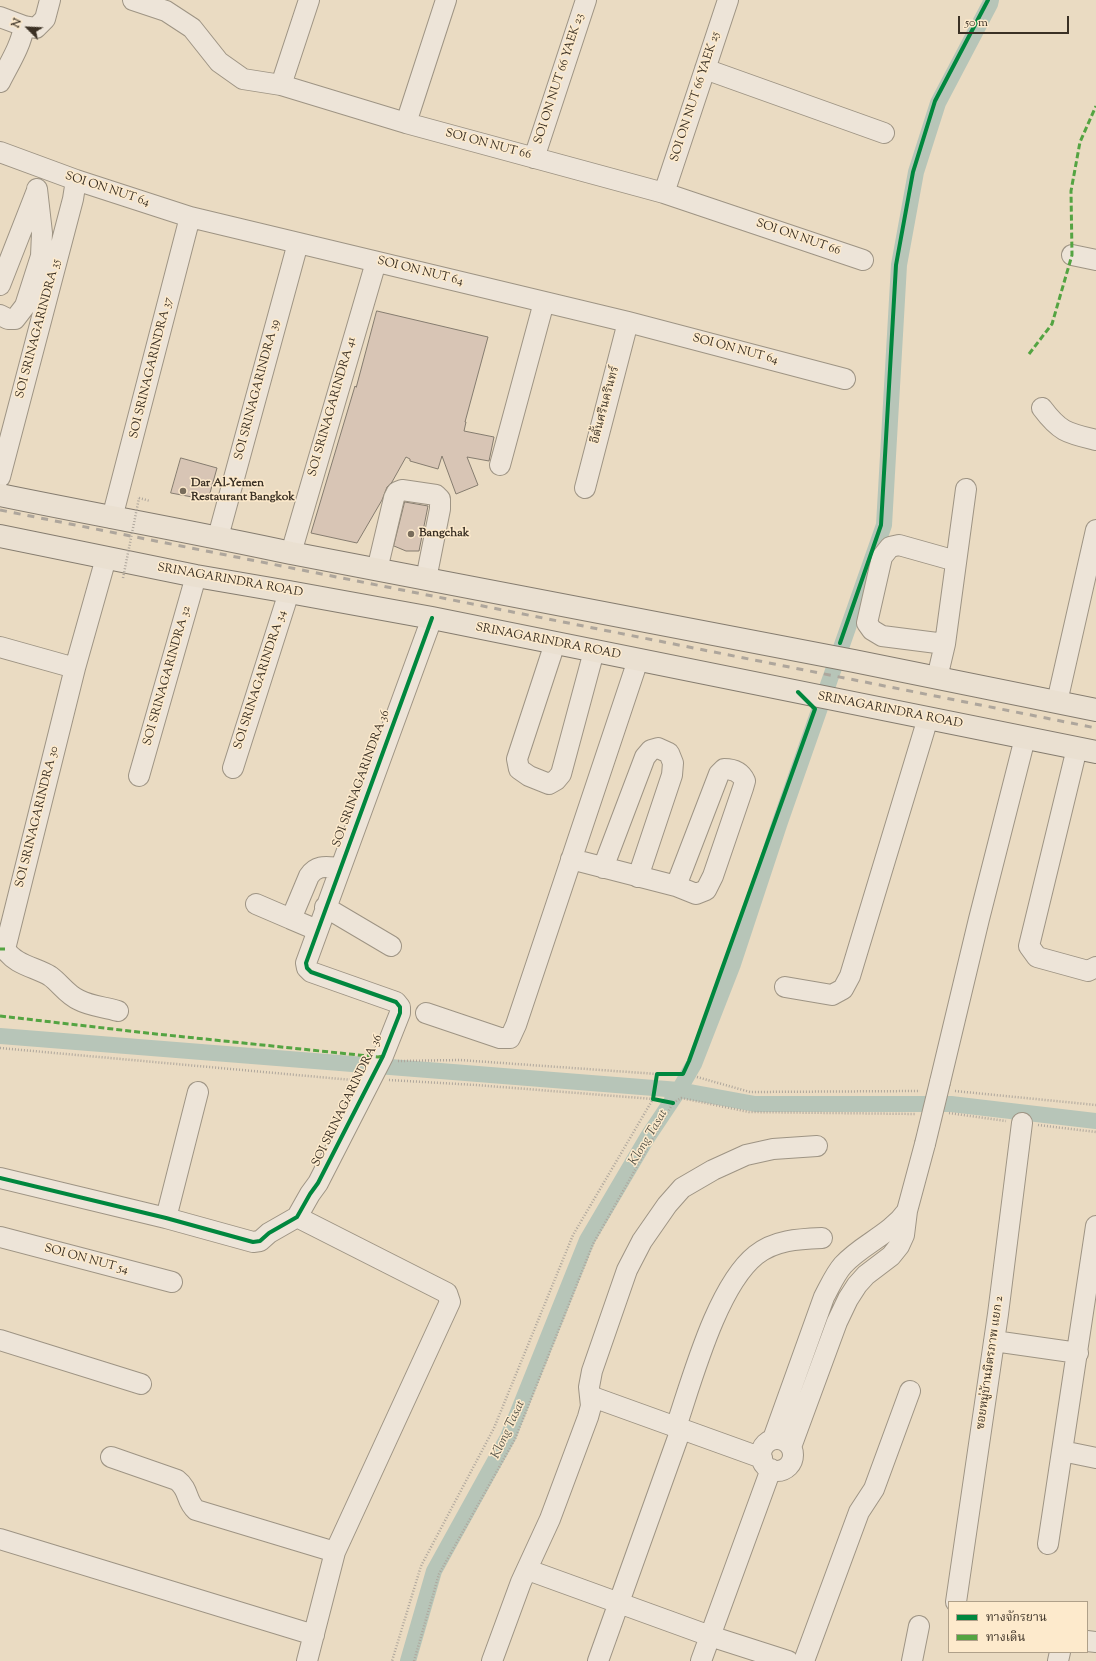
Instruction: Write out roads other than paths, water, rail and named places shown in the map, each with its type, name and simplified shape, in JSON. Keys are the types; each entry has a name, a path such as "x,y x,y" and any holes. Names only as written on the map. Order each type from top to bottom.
{"main road":[{"path":"0,495 112,518 218,537 377,570 810,652 1096,710"},
{"name":"SRINAGARINDRA ROAD","path":"0,536 196,576 432,618 1086,750"}],"street":[{"path":"0,17 24,26 36,28 45,18 50,0"},
{"name":"SOI ON NUT 66","path":"132,0 168,6 192,28 219,62 243,79 281,84 406,123 664,193 863,260"},
{"path":"281,84 309,0"},
{"path":"406,123 446,0"},
{"name":"SOI ON NUT 66 YAEK 23","path":"534,158 586,0"},
{"name":"SOI ON NUT 66 YAEK 25","path":"664,193 728,0"},
{"path":"0,82 23,34 24,26"},
{"path":"705,69 884,133"},
{"name":"SOI ON NUT 64","path":"0,152 76,180 190,217 628,322 845,379"},
{"path":"0,315 8,319 15,319 25,306 41,256 42,233 38,190 32,179 32,164"},
{"name":"SOI SRINAGARINDRA 35","path":"0,477 73,199 76,180"},
{"path":"0,285 38,190"},
{"name":"SOI SRINAGARINDRA 37","path":"112,518 190,217"},
{"name":"SOI SRINAGARINDRA 39","path":"218,537 298,243"},
{"path":"1072,255 1096,260"},
{"name":"SOI SRINAGARINDRA 41","path":"291,553 376,262"},
{"path":"500,465 544,302"},
{"name":"อีตั้นศรีนครินทร์","path":"584,488 628,322"},
{"path":"1042,408 1053,423 1063,430 1096,440"},
{"path":"937,678 945,644 966,489"},
{"path":"377,570 394,498 397,492 402,490 436,495 440,499 440,509 426,579"},
{"path":"1057,702 1096,530"},
{"path":"945,644 882,636 872,630 866,623 882,557 890,547 899,545 956,561"},
{"name":"SOI SRINAGARINDRA 30","path":"106,558 4,935 5,949 9,956 51,977 71,996 79,1000 118,1011"},
{"name":"SOI SRINAGARINDRA 32","path":"139,776 196,576"},
{"name":"SOI SRINAGARINDRA 34","path":"233,768 289,592"},
{"name":"SOI SRINAGARINDRA 36","path":"297,1217 318,1183 384,1056 400,1014 400,1008 396,1002 311,972 307,968 306,963 432,618"},
{"path":"555,643 517,759 519,769 529,776 548,784 556,780 561,774 594,651"},
{"path":"0,648 75,668"},
{"path":"426,1013 500,1038 510,1038 516,1025 638,660"},
{"path":"785,987 832,995 843,989 850,976 928,718"},
{"path":"782,1443 848,1299 866,1275 891,1256 899,1246 904,1235 907,1211 925,1144 937,1088 1025,738"},
{"path":"603,868 645,757 651,750 658,748 669,753 673,763 672,775 638,877"},
{"path":"1086,750 1029,946 1037,957 1088,971 1096,967"},
{"path":"571,860 676,886 696,894 706,890 713,876 743,788 745,781 742,774 730,769 724,769 719,774 676,886"},
{"path":"291,919 313,870 320,866 340,868"},
{"path":"256,904 317,930"},
{"path":"326,907 391,946"},
{"path":"166,1218 198,1092"},
{"name":"ซอยหมู่บ้านมิตรภาพ แยก 2","path":"956,1601 994,1341 1022,1123"},
{"path":"492,1661 521,1582 528,1570 550,1519 588,1417 591,1406 589,1387 592,1371 627,1270 642,1241 667,1205 682,1188 713,1170 746,1155 773,1149 817,1146"},
{"path":"0,1178 166,1218 252,1242 260,1241 268,1233 297,1217 446,1293 450,1302 335,1552 307,1661"},
{"path":"1048,1544 1096,1226"},
{"name":"SOI ON NUT 54","path":"0,1237 172,1282"},
{"path":"598,1661 678,1428 707,1336 728,1288 756,1255 778,1243 796,1239 822,1238"},
{"path":"0,1340 141,1384"},
{"path":"994,1341 1078,1353"},
{"path":"804,1661 858,1512 874,1489 910,1391"},
{"path":"590,1396 678,1428 778,1470 784,1469 792,1460 793,1453 782,1443"},
{"path":"700,1661 710,1636 766,1464 764,1446 782,1443"},
{"path":"1062,1452 1096,1458"},
{"path":"111,1457 176,1480 187,1492 190,1505 196,1510 335,1552"},
{"path":"0,1539 314,1635"},
{"path":"528,1570 710,1636 788,1661"},
{"path":"912,1661 919,1626"}],"waterway":[{"name":"Klong Tasat","path":"408,1661 434,1571 508,1437 587,1240 647,1138 679,1090 694,1064 733,964 780,822 884,525 899,265 916,172 938,103 991,0"},
{"path":"0,1036 679,1090 755,1104 951,1104 1096,1121"}],"railway":[{"path":"0,510 1096,728"}],"place":[{"name":"Dar Al-Yemen Restaurant Bangkok","path":"183,491"},
{"name":"Bangchak","path":"411,534"}]}
